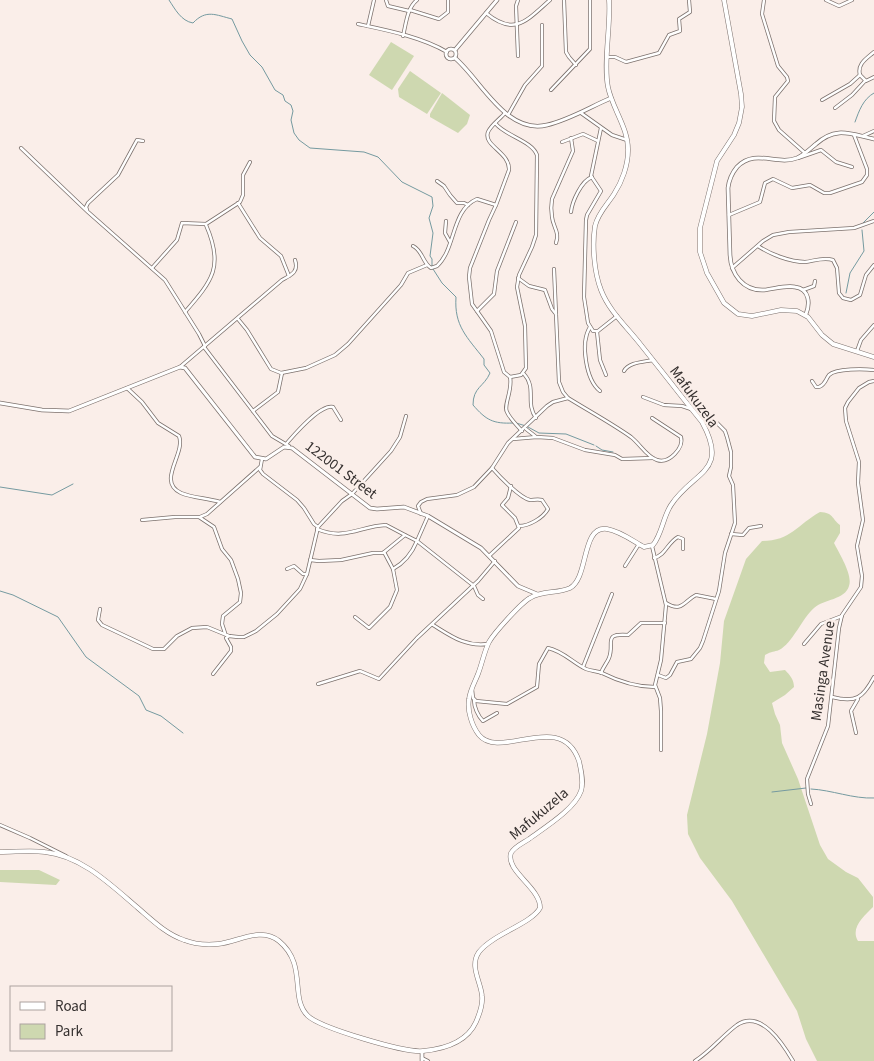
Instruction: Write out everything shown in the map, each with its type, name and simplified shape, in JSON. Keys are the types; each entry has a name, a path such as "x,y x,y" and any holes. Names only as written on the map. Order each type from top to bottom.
{"main road":[{"name":"Mafukuzela","path":"422,1052 457,1042 464,1038 472,1029 480,1013 482,1000 482,990 476,970 477,956 490,942 535,914 540,908 539,899 514,867 511,854 515,848 543,829 574,802 581,791 582,785 578,760 572,749 564,742 556,738 539,736 501,743 492,742 482,738 475,728 469,712 468,700 488,644 521,604 537,594 567,589 576,583 581,574 592,536 599,530 608,529 644,547 652,546 657,540 671,506 680,494 704,473 712,455 712,444 702,422 617,316 608,304 599,286 594,234 598,216 618,188 628,156 627,140 611,98 607,81 609,0"},
{"path":"724,0 739,79 742,107 737,129 717,161 713,174 700,228 701,259 724,303 738,314 752,316 791,309 806,314 830,341 874,358"},
{"path":"0,852 38,852 67,857 103,879 165,931 178,938 196,943 214,944 256,935 274,937 284,945 293,959 296,966 301,1005 310,1018 350,1035 422,1052"}],"street":[{"path":"368,26 374,0"},
{"path":"386,0 388,6 439,19 448,12 448,0"},
{"path":"403,36 409,11 417,0"},
{"path":"455,58 455,50 497,0"},
{"path":"518,0 516,6 518,56"},
{"path":"486,13 505,25 517,25 525,21 550,0"},
{"path":"564,0 566,52 576,65"},
{"path":"551,90 590,48 590,0"},
{"path":"608,57 616,57 626,62 641,56 657,54 661,51 669,35 681,30 679,19 690,12 689,0"},
{"path":"764,0 762,14 778,66 788,81 775,97 774,122 779,130 805,153"},
{"path":"826,0 840,6 852,0"},
{"path":"358,24 437,46 447,52 448,58 455,58 472,74 506,114 523,124 549,125 611,98"},
{"path":"524,374 517,377 510,376 504,372 491,331 471,300 469,277 470,268 496,205 509,167 506,157 493,147 488,136 489,131 506,114 525,85 542,66 542,25"},
{"path":"447,52 450,49 455,50"},
{"path":"865,81 860,75 859,70 861,64 874,52"},
{"path":"822,100 850,84 860,75"},
{"path":"835,108 852,95 865,81 874,77"},
{"path":"580,112 616,137 627,140"},
{"path":"496,124 505,132 534,148 537,154 536,235 518,278 517,290 524,326 526,362 524,374 530,383 530,408 536,418"},
{"path":"600,391 588,373 585,339 590,328 584,297 586,220 601,191 592,178 601,128"},
{"path":"862,137 874,131"},
{"path":"797,158 823,138 838,132 874,139"},
{"path":"562,142 586,134 598,141"},
{"path":"729,215 760,202 762,187 770,180 777,180 792,188 810,185 824,193 830,194 862,182 867,175 867,169 854,135"},
{"path":"556,242 558,235 552,221 552,199 574,151 571,138"},
{"path":"88,212 86,207 88,203 118,175 137,141 143,141"},
{"path":"21,148 88,212 167,283 204,347 272,436 288,445 314,416 326,407 333,407 341,420"},
{"path":"806,314 809,301 803,290 795,286 763,290 752,288 742,283 732,268 730,255 729,183 733,172 740,164 755,157 785,160 821,150 836,162 845,163 852,167"},
{"path":"152,268 177,240 182,223 206,224 240,202 243,195 243,175 250,162"},
{"path":"571,212 572,206 585,181 592,178"},
{"path":"437,181 445,187 457,203 468,205"},
{"path":"413,246 420,251 427,265 433,268 439,265 460,216 468,205 477,199 496,205"},
{"path":"238,203 260,238 281,256 289,276"},
{"path":"732,268 766,238 777,234 848,229 860,227 874,221"},
{"path":"446,222 445,234 450,242"},
{"path":"477,311 494,294 497,271 516,222"},
{"path":"185,312 209,283 215,270 215,249 206,224"},
{"path":"758,246 773,254 803,262 827,258 833,260 837,268 839,293 847,300 855,299 860,295 866,275 874,265"},
{"path":"0,403 65,412 180,367 289,276 297,268 296,260"},
{"path":"238,319 248,330 271,369 282,373 306,368 334,355 358,333 401,285 408,273 427,265"},
{"path":"554,269 559,382 563,392 568,398 631,437 653,458"},
{"path":"518,278 530,286 545,290 552,309 556,314"},
{"path":"803,290 814,286 815,281"},
{"path":"597,332 617,316"},
{"path":"856,352 861,340 874,325"},
{"path":"590,328 597,332"},
{"path":"597,332 600,360 606,374"},
{"path":"624,371 626,367 631,365 653,360"},
{"path":"142,520 200,517 207,514 260,467 262,459 256,457 251,452 188,370 180,367"},
{"path":"812,381 816,387 819,387 833,373 859,369 874,370"},
{"path":"252,411 278,392 282,373"},
{"path":"510,376 511,391 506,411 522,431"},
{"name":"Masinga Avenue","path":"812,804 808,794 807,779 828,726 837,642 842,615 861,587 862,570 857,546 864,516 858,483 859,462 846,421 845,408 859,388 874,381"},
{"path":"127,388 148,409 158,423 179,436 180,448 171,472 171,480 175,488 183,494 210,498 220,502"},
{"path":"644,397 664,406 682,406 691,409"},
{"path":"421,514 418,506 427,498 450,497 474,487 492,468 512,440 551,403 568,398"},
{"path":"100,609 98,620 102,626 131,638 149,649 164,648 177,636 192,628 206,627 227,635 244,637 256,632 300,589 307,574 318,528 396,445 406,416"},
{"path":"512,440 537,437 560,440 585,450 615,455 622,459 653,458 661,461 666,460 679,449 682,440 680,435 652,418"},
{"path":"658,675 666,678 677,662 691,659 700,648 719,591 725,553 735,518 733,485 730,476 730,446 725,431 711,421 702,422"},
{"path":"525,428 537,437"},
{"name":"122001 Street","path":"262,459 268,458 288,445 373,509 404,507 428,516 478,546 490,555 518,586 537,594"},
{"path":"260,467 263,474 302,506 318,528 330,534 341,534 386,525 417,542 474,586 483,599"},
{"path":"490,555 519,526 523,527 540,519 548,509 542,500 530,500 523,497 492,468"},
{"path":"511,486 508,498 502,505 515,518 519,526"},
{"path":"392,569 407,558 417,542 428,516"},
{"path":"200,517 214,527 222,549 231,559 240,587 240,602 227,612 222,621 222,627 227,635 226,638 231,651 213,674"},
{"path":"731,534 743,535 747,529 761,526"},
{"path":"310,560 341,560 384,552 405,535"},
{"path":"654,558 662,555 672,541 678,537 683,539 683,549"},
{"path":"625,566 639,544"},
{"path":"652,546 666,603 665,623 655,687 661,704 661,750"},
{"path":"355,617 369,628 390,607 397,590 392,569 384,552"},
{"path":"318,684 360,671 379,680 412,643 474,586 494,561"},
{"path":"287,569 295,566 301,573 307,574"},
{"path":"583,667 612,594"},
{"path":"666,603 679,607 696,595 716,599"},
{"path":"804,644 821,624 842,615"},
{"path":"601,673 610,656 612,636 616,634 628,635 638,625 644,623 665,623"},
{"path":"433,625 466,644 488,644"},
{"path":"474,700 507,704 523,694 536,689 539,664 548,648 568,657 583,667 617,681 655,687"},
{"path":"832,697 846,700 858,697 866,691 874,676"},
{"path":"472,688 476,710 483,721 498,713"},
{"path":"856,733 851,711 858,697"},
{"path":"0,825 25,835 67,857"},
{"path":"38,852 42,844"},
{"path":"695,1061 712,1049 736,1026 753,1021 766,1027 794,1061"},
{"path":"422,1052 422,1059 428,1061"}],"green space":[{"path":"391,42 414,56 392,90 369,75"},
{"path":"410,71 441,93 427,114 399,97 398,89"},
{"path":"442,93 470,115 467,124 458,133 430,117"},
{"path":"820,512 830,515 840,525 840,533 834,543 847,570 850,581 849,586 847,591 839,597 814,608 784,647 765,655 764,663 770,672 785,670 793,682 794,687 772,703 780,725 782,743 798,779 820,845 828,859 858,878 873,897 873,907 859,922 856,936 858,941 874,941 874,1061 817,1061 806,1039 797,1011 732,901 700,858 688,834 687,815 707,734 720,663 724,621 746,559 762,541 787,535"},
{"path":"0,870 39,870 60,880 56,885 0,882"}],"waterway":[{"path":"169,0 179,14 189,22 193,23 202,16 211,14 232,19 250,55 262,67 275,90 283,95 285,101 291,105 293,111 291,120 294,133 299,140 310,148 364,152 378,157 402,182 432,197 433,206 429,218 433,233 430,256 432,267"},
{"path":"855,122 864,102 874,93"},
{"path":"863,223 874,212"},
{"path":"846,293 850,273 864,251 862,230"},
{"path":"433,269 442,283 456,297 459,324 484,359 484,365 490,373 475,394 473,405 490,420 500,423 513,423"},
{"path":"516,423 526,426"},
{"path":"528,427 539,433 566,434 594,445"},
{"path":"596,446 602,450 613,452"},
{"path":"0,487 52,495 73,484"},
{"path":"0,591 13,595 58,617 86,657 139,696 146,710 161,716 183,733"},
{"path":"772,792 806,788"},
{"path":"811,789 874,798"}]}
